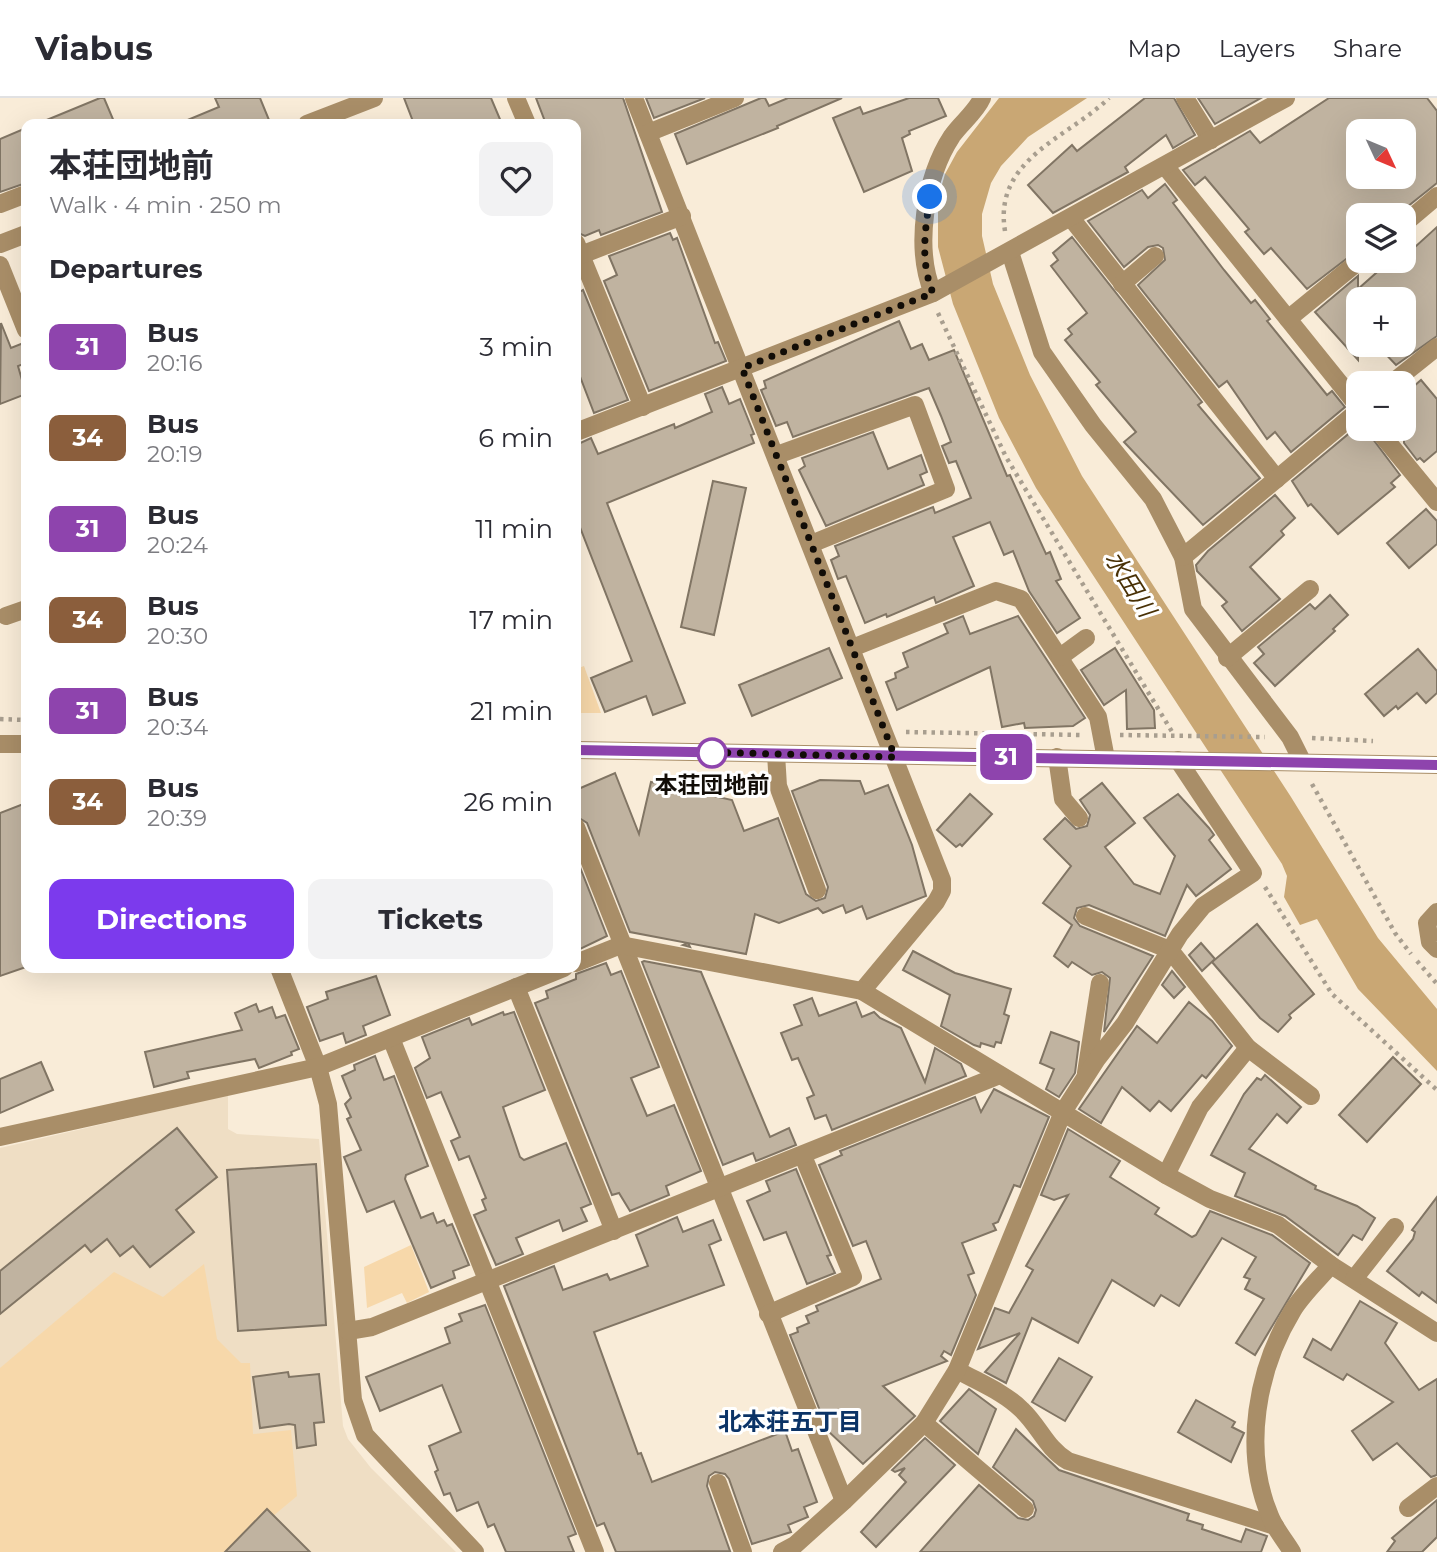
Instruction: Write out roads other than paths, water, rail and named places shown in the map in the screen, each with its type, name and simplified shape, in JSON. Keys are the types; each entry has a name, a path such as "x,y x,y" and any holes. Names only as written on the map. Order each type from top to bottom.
{"street":[{"path":"320,119 374,98"},
{"path":"516,98 525,119"},
{"path":"635,98 942,880 942,891 862,991"},
{"path":"648,133 735,98"},
{"path":"933,293 926,278 924,253 934,173 951,137 982,98"},
{"path":"1185,98 1211,140"},
{"path":"581,430 933,293 1286,98"},
{"path":"1166,166 1346,391"},
{"path":"0,204 21,196"},
{"path":"1416,214 1437,196"},
{"path":"581,248 681,216"},
{"path":"1071,218 1277,479"},
{"path":"0,244 21,236"},
{"path":"1010,252 1042,352 1093,425 1153,499 1183,557 1193,609 1227,658 1290,737 1302,761"},
{"path":"581,256 643,407"},
{"path":"1122,284 1155,256"},
{"path":"0,265 21,318"},
{"path":"1288,319 1346,272"},
{"path":"1407,371 1437,346"},
{"path":"776,455 915,405 946,489 811,544"},
{"path":"1183,557 1346,421"},
{"path":"1387,441 1437,502"},
{"path":"1227,658 1310,589"},
{"path":"852,648 996,591 1021,598 1098,717 1106,759"},
{"path":"6,616 21,611"},
{"path":"1060,657 1086,638"},
{"path":"0,744 21,744"},
{"path":"581,750 1437,765"},
{"path":"776,754 778,786 817,890"},
{"path":"1057,757 1063,799 1079,818"},
{"path":"782,1552 794,1545 844,1501 924,1423 957,1370 1063,1112 1125,1023 1170,950 1203,906 1254,873 1178,760"},
{"path":"581,840 844,1501"},
{"path":"1437,912 1427,923 1426,933 1437,949"},
{"path":"1085,916 1170,950 1248,1048 1311,1096"},
{"path":"581,961 621,945 862,991 1166,1175 1210,1199 1278,1225 1331,1265 1437,1333"},
{"path":"281,973 318,1067 328,1104 353,1401 365,1435 475,1552"},
{"path":"0,1138 318,1067 551,973"},
{"path":"1086,1076 1100,983"},
{"path":"516,987 614,1231"},
{"path":"391,1038 595,1552"},
{"path":"1166,1175 1200,1107 1248,1048"},
{"path":"348,1331 372,1327 488,1282 1000,1075"},
{"path":"768,1314 853,1276 803,1156"},
{"path":"1354,1279 1395,1227"},
{"path":"1292,1552 1269,1514 1258,1465 1255,1432 1261,1387 1294,1308 1331,1265"},
{"path":"957,1370 1013,1401 1025,1412 1046,1445 1068,1461 1275,1526"},
{"path":"924,1423 1025,1509"},
{"path":"718,1483 743,1552"},
{"path":"1408,1508 1437,1486"}],"water":[{"name":"水田川","path":"999,98 1087,98 1028,137 1001,166 991,183 982,214 982,236 993,284 1030,375 1082,476 1291,797 1378,938 1437,1009 1437,1071 1358,989 1317,919 1300,925 1284,897 1287,876 1282,864 1036,488 999,418 953,304 938,247 938,198 945,174 957,152"}],"place":[{"name":"本荘団地前","path":"712,753"}],"district":[{"name":"北本荘五丁目","path":"790,1422"}]}
